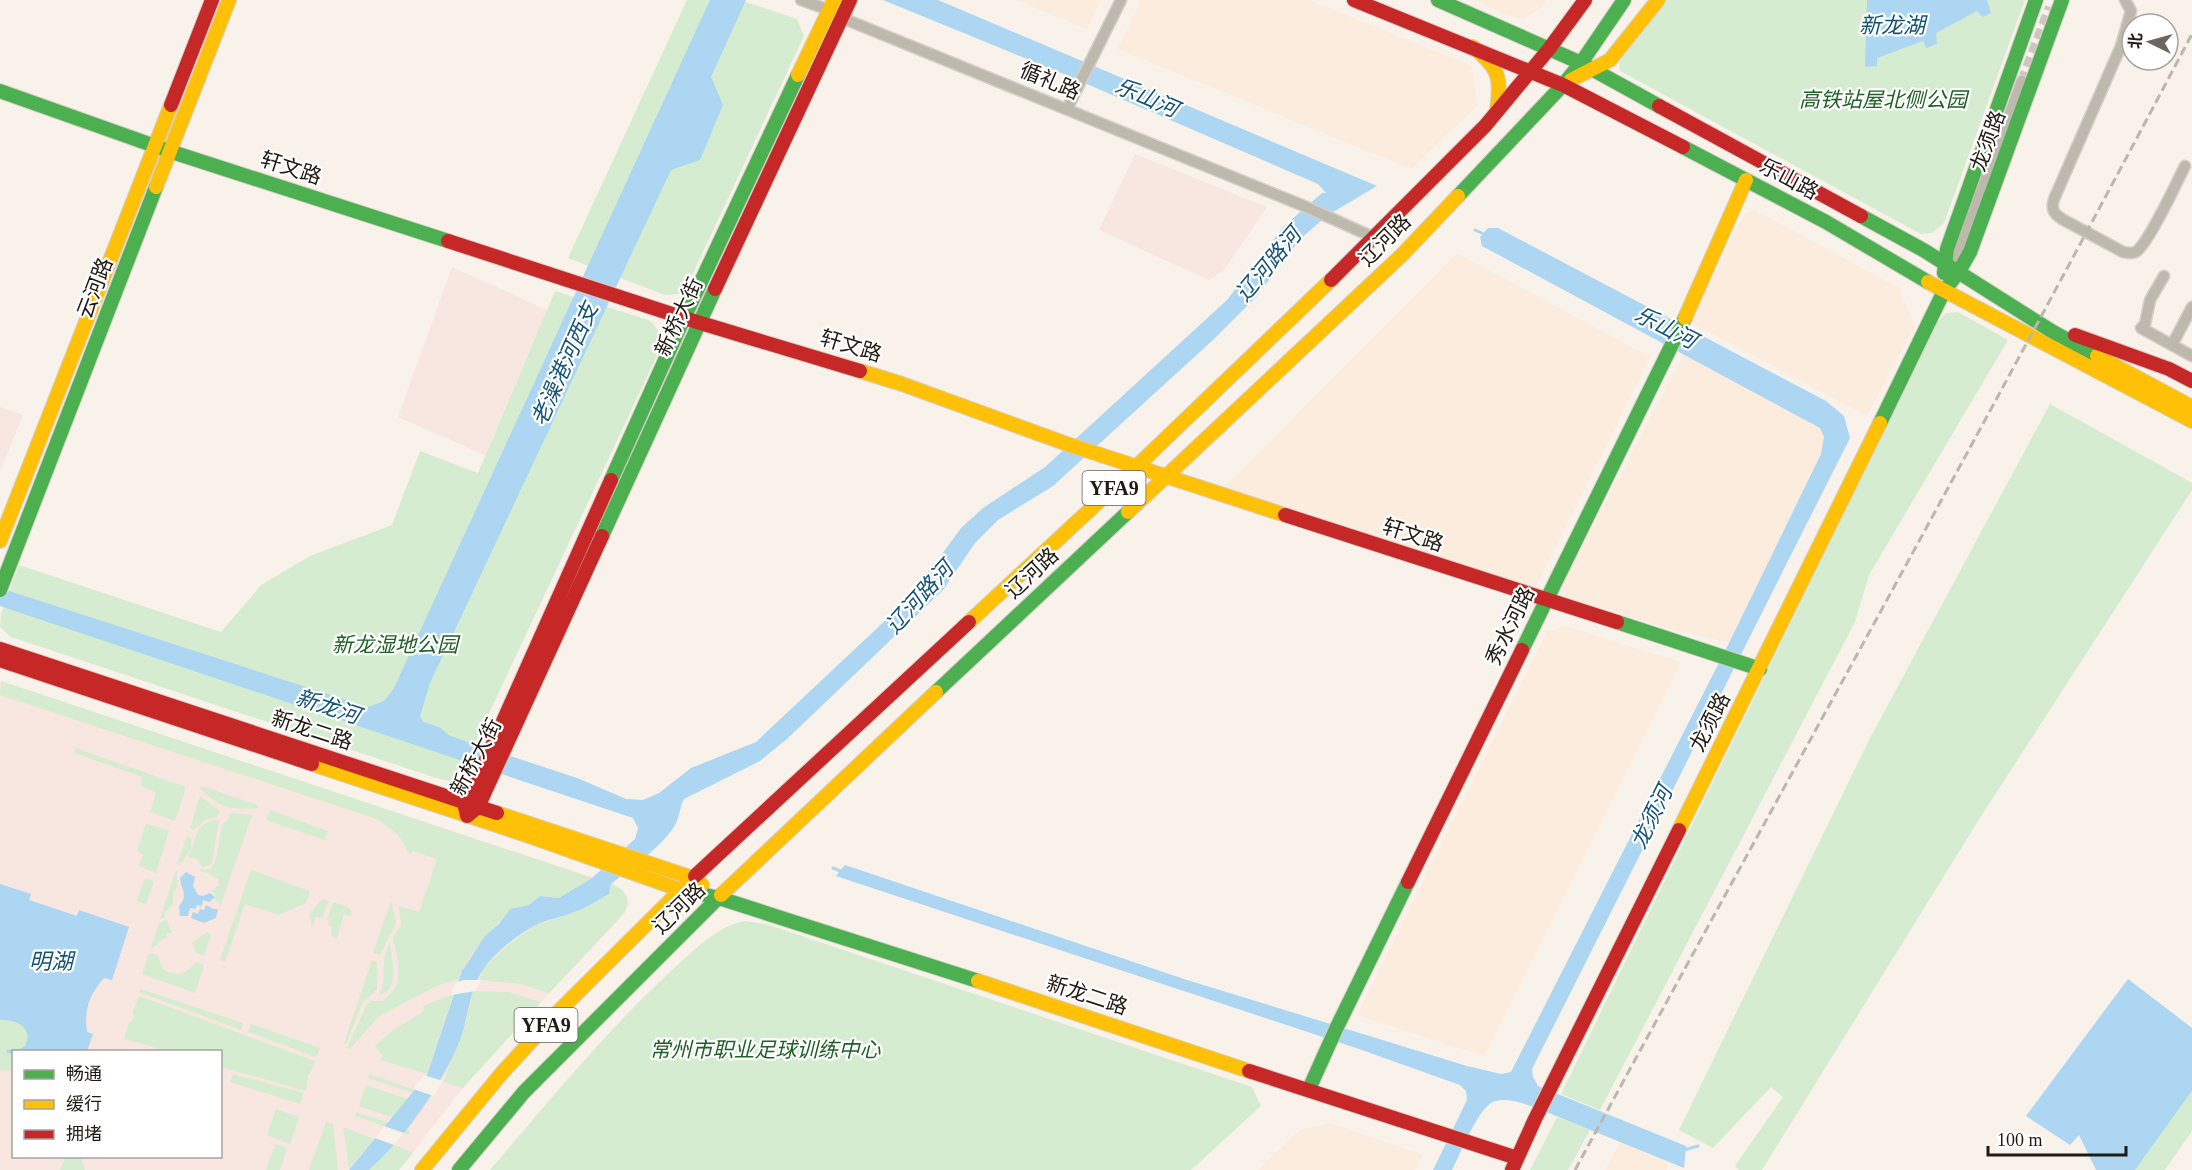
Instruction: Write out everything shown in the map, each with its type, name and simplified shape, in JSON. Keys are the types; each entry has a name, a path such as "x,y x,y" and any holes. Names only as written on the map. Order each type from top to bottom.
{"street":[{"name":"云河路","path":"0,541 212,0"},
{"name":"云河路","path":"1,590 229,0"},
{"path":"801,0 831,5"},
{"name":"新桥大街","path":"470,808 850,0"},
{"path":"1067,110 1121,0"},
{"name":"乐山路","path":"1354,0 1563,85 1826,222 1944,291 2192,421"},
{"name":"乐山路","path":"1438,0 1587,66 1925,251 2053,332 2192,408"},
{"path":"1549,50 1575,0"},
{"name":"辽河路","path":"422,1170 466,1115 541,1030 693,878 1136,467 1375,238 1497,112 1549,50 1586,0"},
{"name":"辽河路","path":"459,1170 524,1092 718,898 1402,255 1563,85 1587,66 1624,0"},
{"path":"1587,66 1657,0"},
{"name":"龙须路","path":"1952,269 1947,249 2036,0"},
{"name":"龙须路","path":"1514,1164 1534,1119 1760,669 1944,291 1952,269 1970,252 2062,0"},
{"path":"2125,0 2131,11 2121,46 2054,199 2052,208 2054,214 2130,254 2137,251 2147,238 2186,166"},
{"name":"新桥大街","path":"500,746 684,318 831,5"},
{"name":"循礼路","path":"842,18 1375,238"},
{"path":"1473,47 1491,61 1499,75 1501,87 1497,112"},
{"path":"1952,269 2022,81"},
{"name":"轩文路","path":"0,91 169,151 699,323 902,384 1136,467 1760,669"},
{"name":"秀水河路","path":"1309,1089 1336,1029 1685,317 1746,180"},
{"path":"2164,276 2150,300 2145,324 2141,328 2192,357"},
{"path":"2172,345 2192,307"},
{"path":"2014,309 2080,338 2169,369 2192,381"},
{"name":"新龙二路","path":"0,649 470,808 641,869"},
{"name":"新龙二路","path":"0,660 470,808"},
{"path":"641,869 693,878 718,898"},
{"path":"641,869 681,891 718,898"},
{"name":"新龙二路","path":"718,898 1309,1089 1472,1145 1514,1164"}],"shaded area":[{"path":"1016,0 1101,0 1087,29"},
{"path":"1141,0 1309,0 1472,66 1477,106 1411,169 1118,49"},
{"path":"1474,0 1546,0 1541,8 1523,19 1506,15"},
{"path":"1135,154 1267,207 1224,270 1209,280 1099,230"},
{"path":"1755,210 1899,288 1915,325 1867,416 1690,322 1744,214"},
{"path":"1457,253 1650,357 1537,584 1523,587 1225,487"},
{"path":"452,267 547,310 485,455 398,417"},
{"path":"1684,354 1820,428 1824,437 1821,454 1729,643 1656,625 1566,598 1562,591 1565,579"},
{"path":"0,407 23,415 0,471"},
{"path":"1565,626 1681,662 1484,1056 1357,1015 1547,632"},
{"path":"0,681 616,885 627,896 629,904 618,921 463,1088 399,1170 0,1170"},
{"path":"1330,1123 1423,1155 1415,1170 1258,1170 1300,1130"},
{"path":"1620,1142 1668,1163 1667,1170 1605,1170"}],"green space":[{"path":"687,0 740,0 797,19 804,36 688,284 679,294 665,295 568,258"},
{"name":"高铁站屋北侧公园","path":"1666,0 2025,0 1944,223 1932,233 1921,234 1620,71 1619,62"},
{"name":"新龙湿地公园","path":"555,291 649,320 659,333 660,349 461,773 449,781 11,637 0,627 1,614 19,565 221,632 261,585 310,556 392,525 420,451 478,473"},
{"path":"1958,312 2008,340 1869,575 1855,622 1600,1110 1561,1094 1936,324 1946,313"},
{"path":"2050,404 2192,483 2192,490 1978,821 1762,1170 1739,1170 1735,1166 1783,1097 1771,1087 1713,1148 1679,1130 1870,738"},
{"path":"1,681 592,878 559,898 540,896 529,905 510,909 475,950 459,979 436,986 379,1016 350,1049 347,1048 367,1004 371,1001 383,1001 398,983 398,962 393,938 401,924 399,906 419,912 437,859 413,851 411,854 408,853 395,832 374,818 0,695"},
{"path":"76,748 186,787 175,821 150,812 156,792 140,786 143,777 74,753"},
{"path":"199,787 257,805 258,808 239,809 225,806"},
{"path":"200,796 220,811 217,817 207,819 194,830 190,828"},
{"path":"270,810 328,831 325,840 266,820"},
{"path":"230,813 252,815 220,907 219,902 214,899 216,896 211,891 219,885 218,879 199,869 209,870 213,865 222,828"},
{"path":"219,820 212,863 202,867 197,859 188,857 200,828 211,821"},
{"path":"146,823 169,831 156,873 139,866 143,854 137,851"},
{"path":"187,836 191,838 191,848 180,865 177,864"},
{"path":"176,870 177,886 173,894 173,905 165,912 165,917 160,919"},
{"path":"251,870 310,891 306,903 279,915 245,904 225,962 220,960"},
{"path":"145,878 154,881 146,904 137,901"},
{"path":"611,884 620,888 627,898 625,912 549,993 521,984 479,980 485,967 508,945 534,926 578,911 609,894"},
{"path":"320,901 329,901 322,918 316,916 312,928 309,914"},
{"path":"391,901 396,923 380,955 373,953"},
{"path":"333,902 343,905 352,912 352,916 344,914 337,938 331,936 332,927 328,925 329,920 327,919"},
{"path":"167,920 172,933 166,933 167,937 158,942 154,948 151,947 159,923"},
{"name":"常州市职业足球训练中心","path":"745,921 766,924 1252,1087 1261,1106 1191,1170 490,1170 578,1067 648,993 706,940 724,928"},
{"path":"207,932 211,936 204,956 196,953 192,943"},
{"path":"390,943 393,965 392,981 390,988 379,995 383,983 385,957"},
{"path":"149,953 157,955 163,969 172,973 185,972 196,962 204,965 195,993 142,974"},
{"path":"372,960 377,962 377,989 362,1004 346,1045 344,1043"},
{"path":"141,989 243,1023 241,1030 139,992"},
{"path":"473,991 508,992 541,1002 463,1088 443,1082 466,1022"},
{"path":"454,994 427,1074 381,1060 382,1055 375,1046 393,1030 424,1011 423,1006"},
{"path":"139,996 315,1061 308,1075 306,1091 222,1067 222,1050 164,1050 124,1039 129,1023 134,1018 133,1012"},
{"path":"0,1017 26,1021 30,1038 26,1050 12,1050 12,1071 0,1070"},
{"path":"251,1024 320,1048 316,1057 248,1032"},
{"path":"233,1074 304,1093 300,1104 230,1082"},
{"path":"369,1074 424,1093 419,1095 368,1078"},
{"path":"366,1085 416,1102 409,1123 359,1106"},
{"path":"2192,1091 2192,1131 2165,1170 2135,1170"},
{"path":"276,1109 299,1117 290,1144 267,1135"},
{"path":"356,1112 408,1129 410,1135 355,1116"},
{"path":"1557,1117 1590,1130 1568,1170 1530,1170"},
{"path":"326,1122 333,1124 338,1170 309,1170"},
{"path":"343,1127 374,1139 349,1168"},
{"path":"275,1144 287,1148 280,1170 266,1170"},
{"path":"393,1145 413,1153 399,1170 369,1170"},
{"path":"65,1158 81,1158 85,1170 60,1170"}],"water":[{"path":"710,0 746,0 711,77 723,105 700,160 671,170 430,683 420,716 423,722 439,727 450,736 577,778 626,799 643,800 659,793 691,768 756,742 889,617 937,561 961,528 983,508 1045,467 1227,300 1284,226 1322,193 1326,193 1318,184 1066,75 883,0 938,0 1377,186 1328,215 1300,239 1256,297 1213,340 1053,486 998,520 975,543 943,590 787,739 760,761 684,799 672,830 657,847 611,884 609,894 581,909 534,926 501,950 480,975 472,993 460,1040 443,1075 421,1110 396,1143 369,1170 349,1170 427,1075 462,971 485,936 499,924 510,909 529,905 540,896 559,898 592,878 635,839 638,828 633,818 0,606 0,588 368,707 384,701 393,690"},
{"name":"新龙湖","path":"1867,0 1987,0 1991,13 1983,17 1977,11 1936,33 1937,44 1926,48 1923,41 1877,58 1877,66 1865,67"},
{"name":"龙须河","path":"1488,228 1498,228 1826,401 1844,416 1850,438 1532,1069 1538,1086 1686,1146 1684,1168 1534,1107 1503,1100 1493,1102 1481,1113 1452,1170 1433,1170 1467,1100 1466,1091 1460,1085 1359,1049 836,876 845,865 1187,980 1467,1066 1501,1074 1511,1072 1729,643 1821,454 1824,437 1820,428 1482,246 1480,237"},
{"path":"186,872 195,877 193,886 198,895 203,896 210,893 215,897 209,902 203,900 202,906 197,905 195,909 190,908 188,916 180,916 179,906 184,895 180,878"},
{"name":"明湖","path":"0,884 31,894 29,900 77,916 79,910 129,927 112,980 104,978 89,1003 86,1016 87,1032 93,1034 87,1050 12,1050 12,1054 7,1053 7,1050 20,1049 25,1046 27,1034 25,1029 17,1023 0,1020"},
{"path":"206,905 218,909 216,918 204,923 191,918 193,912 198,914 200,909 204,910"},
{"path":"2128,979 2192,1028 2192,1091 2135,1170 2096,1170 2079,1135 2070,1145 2026,1116"}],"pier":[{"path":"463,980 481,980 476,991 451,995 455,983"},
{"path":"424,1075 443,1081 434,1096 413,1089"},
{"path":"384,1126 404,1133 394,1145 375,1138"}],"waterway":[{"name":"乐山河","path":"1475,230 1484,234"},
{"path":"833,868 843,872"},
{"path":"1684,1150 1698,1146"}],"tunnel":[{"path":"2022,81 2050,7"}],"railway":[{"path":"1575,1170 1963,461 2192,34"}],"traffic: fast":[{"path":"1438,0 1581,63 1659,106"},
{"path":"1458,196 1563,85 1624,0"},
{"path":"1944,273 1947,249 2036,0"},
{"path":"1880,423 1944,291 1970,252 2062,0"},
{"path":"611,480 798,75"},
{"path":"0,91 169,151 448,241"},
{"path":"1683,147 1826,222 1928,282"},
{"path":"0,590 156,187"},
{"path":"1861,216 1925,251 2053,332 2097,356"},
{"path":"602,536 715,289"},
{"path":"1522,650 1685,318"},
{"path":"936,692 1128,512"},
{"path":"1617,622 1760,669"},
{"path":"1309,1089 1408,882"},
{"path":"697,893 719,898 978,981"},
{"path":"459,1170 524,1092 721,895"}],"traffic: slow":[{"path":"156,187 229,0"},
{"path":"798,75 834,0"},
{"path":"1571,80 1610,60 1658,0"},
{"path":"1473,47 1488,61 1496,74 1499,89 1497,109"},
{"path":"0,541 171,105"},
{"path":"1685,318 1746,180"},
{"path":"1128,512 1402,255 1458,196"},
{"path":"969,622 1136,467 1331,280"},
{"path":"1928,282 2192,421"},
{"path":"2097,356 2192,407"},
{"path":"860,371 1067,444 1285,515"},
{"path":"1679,830 1880,423"},
{"path":"721,895 936,692"},
{"path":"312,764 529,836 681,890 697,893"},
{"path":"497,813 693,878 702,885"},
{"path":"422,1170 502,1073 557,1013 695,876"},
{"path":"978,981 1249,1071"}],"traffic: jam":[{"path":"171,105 212,0"},
{"path":"715,289 850,0"},
{"path":"1354,0 1563,85 1683,147"},
{"path":"1331,280 1485,126 1549,49 1585,0"},
{"path":"1659,106 1861,216"},
{"path":"448,241 684,318 860,371"},
{"path":"2075,335 2169,369 2192,381"},
{"path":"467,816 464,803 479,775 611,480"},
{"path":"1285,515 1617,622"},
{"path":"467,816 478,807 602,536"},
{"path":"695,876 969,622"},
{"path":"0,649 497,813"},
{"path":"1408,882 1522,650"},
{"path":"0,660 312,764"},
{"path":"1512,1170 1535,1119 1679,830"},
{"path":"1249,1071 1517,1158"}],"water label":[{"name":"辽河路河","path":"1268,264"},
{"name":"老澡港河西支","path":"564,364"},
{"name":"辽河路河","path":"919,597"},
{"name":"新龙河","path":"328,706"}]}
